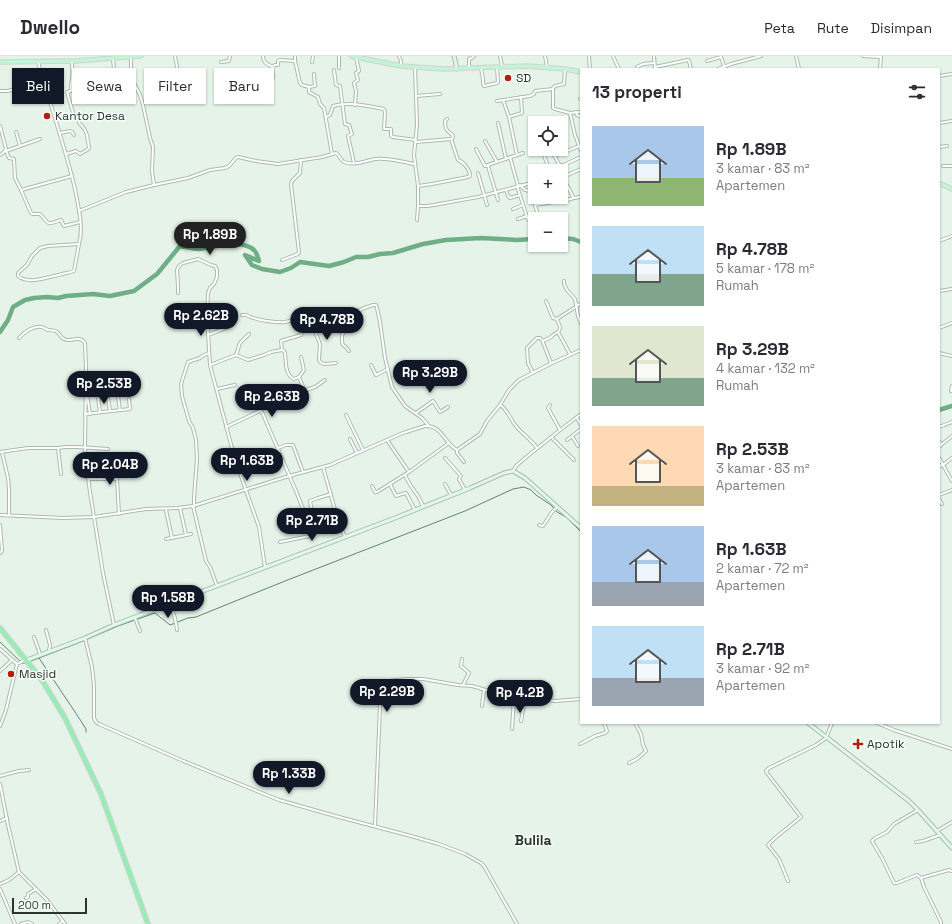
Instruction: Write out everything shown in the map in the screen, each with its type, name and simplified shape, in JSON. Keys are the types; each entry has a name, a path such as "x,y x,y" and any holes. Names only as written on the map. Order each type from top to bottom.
{"highway":[{"path":"0,628 42,680 65,718 101,794 148,924"}],"main road":[{"path":"0,62 84,60 141,56"},
{"path":"351,56 401,66 415,67 457,69 527,66 580,72"},
{"path":"940,184 952,190"}],"street":[{"path":"81,56 84,60"},
{"path":"176,56 177,67"},
{"path":"221,62 230,61 230,56"},
{"path":"263,56 264,62 272,67 278,65 278,61 280,60 295,61"},
{"path":"296,56 295,61 301,84 309,87 315,86 314,74"},
{"path":"312,56 312,62"},
{"path":"339,56 339,68"},
{"path":"398,56 401,66"},
{"path":"454,56 457,69"},
{"path":"469,68 469,57 472,58 474,56"},
{"path":"500,56 502,67"},
{"path":"544,56 547,68"},
{"path":"589,56 590,68"},
{"path":"613,56 619,68"},
{"path":"654,56 655,68 688,60 691,68"},
{"path":"707,61 721,56 725,68 761,56"},
{"path":"796,56 799,68"},
{"path":"863,56 881,56 880,68"},
{"path":"131,57 134,75 133,81 144,105 153,147 152,171 154,185"},
{"path":"356,57 359,71 356,73 358,80 354,83 356,105"},
{"path":"113,58 114,68"},
{"path":"66,154 77,152 80,154 89,148 87,135 74,114 68,92 71,91 70,84 72,81 72,60"},
{"path":"38,61 40,68"},
{"path":"637,67 643,64 654,63"},
{"path":"415,67 417,117 414,155 418,186 417,220"},
{"path":"481,68 484,86 498,84 497,68"},
{"path":"497,101 532,95 535,91 553,89 555,86 564,84 565,69"},
{"path":"334,70 336,86 340,85 345,124 350,125 352,133 348,136 354,164"},
{"path":"940,76 952,74"},
{"path":"309,87 310,93 318,97 320,104 324,108 332,154"},
{"path":"553,89 553,108 570,113 580,112"},
{"path":"0,91 12,90"},
{"path":"416,96 440,94"},
{"path":"509,117 522,113 521,97"},
{"path":"503,100 509,117 517,155"},
{"path":"51,104 72,176 79,211 80,238 79,244 74,271 29,280 18,276 18,273 27,265 32,256 40,248 79,244"},
{"path":"326,117 331,114 333,106 342,104 385,110 384,129 392,129 391,136 393,137 416,141 452,140"},
{"path":"576,112 577,115 580,116"},
{"path":"568,151 579,146 574,135 570,113"},
{"path":"418,186 470,176 469,170 462,161 458,160 452,140 453,136 448,131 446,126 445,121 447,119"},
{"path":"940,123 952,120"},
{"path":"498,123 506,159"},
{"path":"0,126 9,158 14,159 15,178 22,190 31,213 40,214 48,224 61,220 64,226 80,222"},
{"path":"60,133 71,131 74,135"},
{"path":"16,132 20,146"},
{"path":"0,155 6,150 40,139"},
{"path":"485,141 497,162"},
{"path":"940,147 947,146"},
{"path":"476,149 485,166 488,166 498,200"},
{"path":"79,211 126,192 188,178 210,170 226,167 238,157 278,164 322,157 336,153 344,162 354,164 379,159 415,164"},
{"path":"488,166 522,153"},
{"path":"555,156 561,166 580,157"},
{"path":"510,158 528,220"},
{"path":"282,260 298,254 299,252 291,184 300,173 301,160"},
{"path":"943,166 952,166"},
{"path":"568,175 580,170"},
{"path":"478,173 487,205"},
{"path":"22,190 72,176"},
{"path":"418,206 434,205 484,195 528,184"},
{"path":"518,186 528,191"},
{"path":"568,188 574,198"},
{"path":"506,190 509,197 520,195"},
{"path":"537,212 535,205 580,197"},
{"path":"513,209 523,205"},
{"path":"518,219 527,216"},
{"path":"940,241 952,236"},
{"path":"178,293 176,275 177,270 183,263 198,259 214,266 217,270 217,277 208,292 207,319 210,365 226,427 259,527 265,568"},
{"path":"564,281 568,292 575,299 580,321"},
{"path":"940,291 952,289"},
{"path":"546,301 553,318 557,319 560,328 558,332 570,354"},
{"path":"557,319 580,304"},
{"path":"242,315 274,322 284,322 327,314 343,315 376,305 391,384 394,390 405,406 425,420 428,425 439,431 454,449 457,450 457,453 464,462"},
{"path":"185,311 207,319"},
{"path":"343,315 347,326 342,335 342,342 349,351"},
{"path":"318,316 316,334 320,344 318,359 324,364 336,363"},
{"path":"301,357 304,370 299,377 294,379 289,376 287,372 285,353 282,350 281,341 301,335 304,319"},
{"path":"940,328 952,323"},
{"path":"208,335 228,326"},
{"path":"19,338 31,329 41,327 56,331 65,340 78,338 84,341 86,368 85,447 88,479 103,574 114,625"},
{"path":"542,341 558,332"},
{"path":"236,355 240,343 249,334"},
{"path":"533,373 528,362 527,347 537,338 541,338 552,363"},
{"path":"210,365 236,355 248,360 282,350"},
{"path":"457,450 480,434 486,423 516,382 521,378 580,350"},
{"path":"209,353 188,362 181,384 184,405 196,440 197,459 193,501 207,562 217,586"},
{"path":"940,353 952,356"},
{"path":"371,365 376,375 388,369"},
{"path":"299,377 302,381 304,389 306,390 315,387 325,380"},
{"path":"217,389 236,385"},
{"path":"951,391 952,386"},
{"path":"117,390 120,410"},
{"path":"107,391 110,411"},
{"path":"97,392 100,412"},
{"path":"87,395 90,414"},
{"path":"85,414 130,408 129,399"},
{"path":"416,413 433,401 440,412 448,407"},
{"path":"500,405 518,428 537,448"},
{"path":"550,405 548,408 560,430"},
{"path":"226,427 261,411 264,415 312,532 311,535 280,542"},
{"path":"346,414 362,450"},
{"path":"513,471 516,466 537,448 580,415"},
{"path":"577,418 580,423"},
{"path":"940,427 952,422"},
{"path":"0,515 94,518 146,510 194,506 246,489 330,465 411,430 428,425"},
{"path":"567,440 580,431"},
{"path":"572,436 578,446"},
{"path":"942,444 952,436"},
{"path":"551,437 574,460"},
{"path":"350,439 357,453"},
{"path":"387,440 409,472"},
{"path":"372,486 376,492 405,475 449,443"},
{"path":"278,449 286,445 293,445 303,472"},
{"path":"9,516 10,489 1,452 28,448 85,447 108,449"},
{"path":"58,448 61,474"},
{"path":"445,458 461,476 459,480 465,490"},
{"path":"940,466 952,458"},
{"path":"940,460 952,481"},
{"path":"81,468 84,466 87,467"},
{"path":"324,466 337,517 345,537"},
{"path":"0,649 12,660 18,663 415,510 465,490 494,476 513,471 528,480 556,508 580,527"},
{"path":"119,475 117,479 120,514"},
{"path":"405,475 423,506"},
{"path":"88,479 117,479"},
{"path":"390,484 396,496 406,493 415,510"},
{"path":"445,484 452,495"},
{"path":"940,494 952,490"},
{"path":"305,515 312,512 310,501 331,494"},
{"path":"180,508 186,535"},
{"path":"539,525 543,525 556,508"},
{"path":"165,509 172,538"},
{"path":"0,525 2,551 0,553"},
{"path":"166,539 191,534"},
{"path":"170,604 177,630"},
{"path":"134,618 140,631"},
{"path":"46,630 50,645 49,651"},
{"path":"34,637 40,654"},
{"path":"85,638 92,667 94,686 94,718 99,724 156,750 279,800 411,836 465,854 484,866 517,924"},
{"path":"462,659 461,666 470,673 463,685"},
{"path":"0,671 12,660"},
{"path":"0,726 1,718 10,696 18,663"},
{"path":"375,826 380,706 377,684 379,682 423,679 472,686 514,698 536,698 561,701 580,699"},
{"path":"482,706 484,690"},
{"path":"512,729 514,698"},
{"path":"521,721 524,699"},
{"path":"580,744 595,736 604,734 607,728 605,724"},
{"path":"628,764 637,759 646,751 641,734 636,724"},
{"path":"809,724 890,787 917,811 952,848"},
{"path":"788,881 779,859 768,845 801,817 766,771 769,768 816,745 826,738 832,724"},
{"path":"879,724 952,749"},
{"path":"0,776 28,770"},
{"path":"0,784 19,872 47,900 65,924"},
{"path":"917,811 894,824 887,832 872,841 894,883 917,875 922,878 949,870 952,871"},
{"path":"0,821 7,818"},
{"path":"937,831 952,822"},
{"path":"916,842 939,836"},
{"path":"0,884 9,880 19,872"},
{"path":"922,878 924,887 941,924"},
{"path":"0,889 16,924"},
{"path":"26,898 28,897 28,894 36,889"},
{"path":"59,924 63,921"},
{"path":"21,924 28,922 32,924"}],"waterway":[{"path":"0,332 8,320 13,307 25,300 34,298 58,298 93,294 110,296 134,291 157,274 180,246 199,249 228,244 242,244 249,246 256,253 259,261 245,255 252,265 262,269 280,272 291,268 300,262 329,266 356,257 368,257 393,253 423,244 446,240 481,238 528,239"},
{"path":"568,239 580,242"},
{"path":"940,410 952,406"},
{"path":"39,658 118,626 155,613 170,625 188,618 196,617 465,511 513,489 524,487 531,490 551,505 557,512 566,517 580,531"},
{"path":"0,642 22,663 25,663"},
{"path":"31,661 39,658 81,721 86,729 86,732"}],"place":[{"name":"SD","path":"508,78"},
{"name":"Kantor Desa","path":"47,116"},
{"name":"Masjid","path":"11,674"},
{"name":"Apotik","path":"858,744"}],"district":[{"name":"Bulila","path":"533,840"}]}
